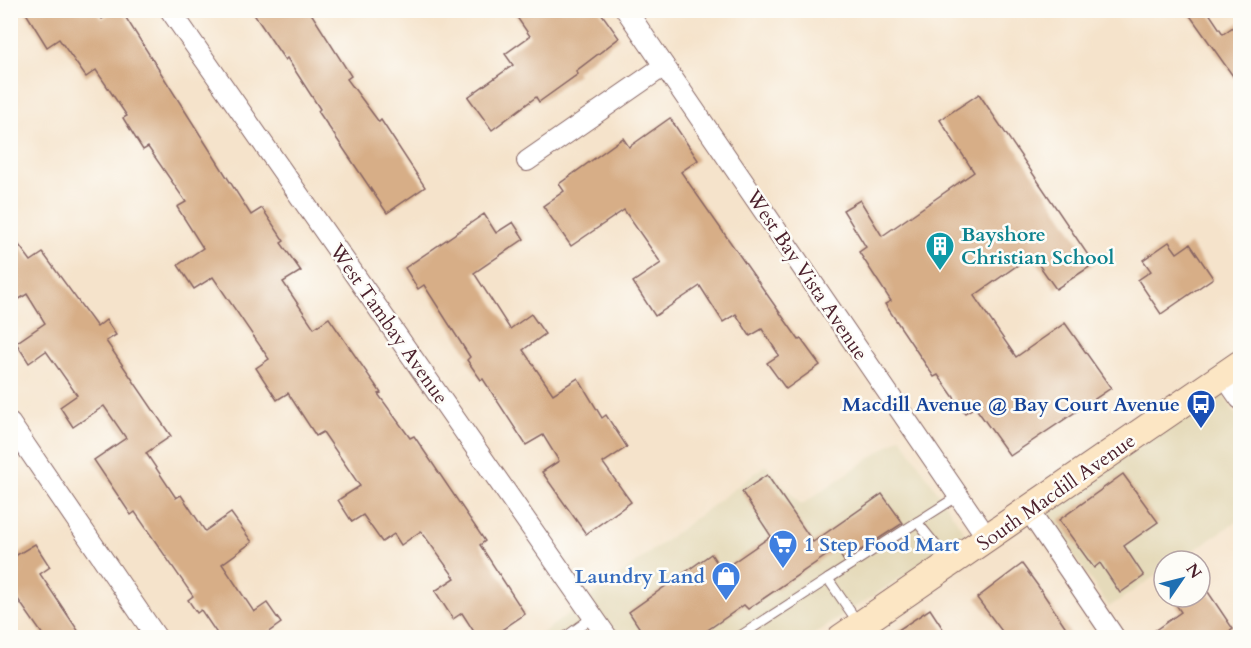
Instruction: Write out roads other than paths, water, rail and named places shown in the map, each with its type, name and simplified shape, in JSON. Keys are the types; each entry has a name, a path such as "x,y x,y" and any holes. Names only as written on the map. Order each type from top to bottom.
{"street":[{"name":"West Tambay Avenue","path":"170,10 608,638"},
{"name":"West Bay Vista Avenue","path":"626,10 988,539"},
{"path":"527,161 664,66"},
{"path":"1232,370 1240,399"},
{"name":"South Macdill Avenue","path":"851,631 1232,370"},
{"path":"10,423 158,638"},
{"path":"1029,511 1115,638"}],"lane":[{"path":"737,638 958,496"},
{"path":"917,522 951,564"},
{"path":"828,579 851,631"},
{"path":"564,638 594,617"}],"place":[{"name":"Bayshore Christian School","path":"940,272"},
{"name":"Macdill Avenue @ Bay Court Avenue","path":"1201,430"},
{"name":"1 Step Food Mart","path":"783,570"},
{"name":"Laundry Land","path":"726,602"}]}
